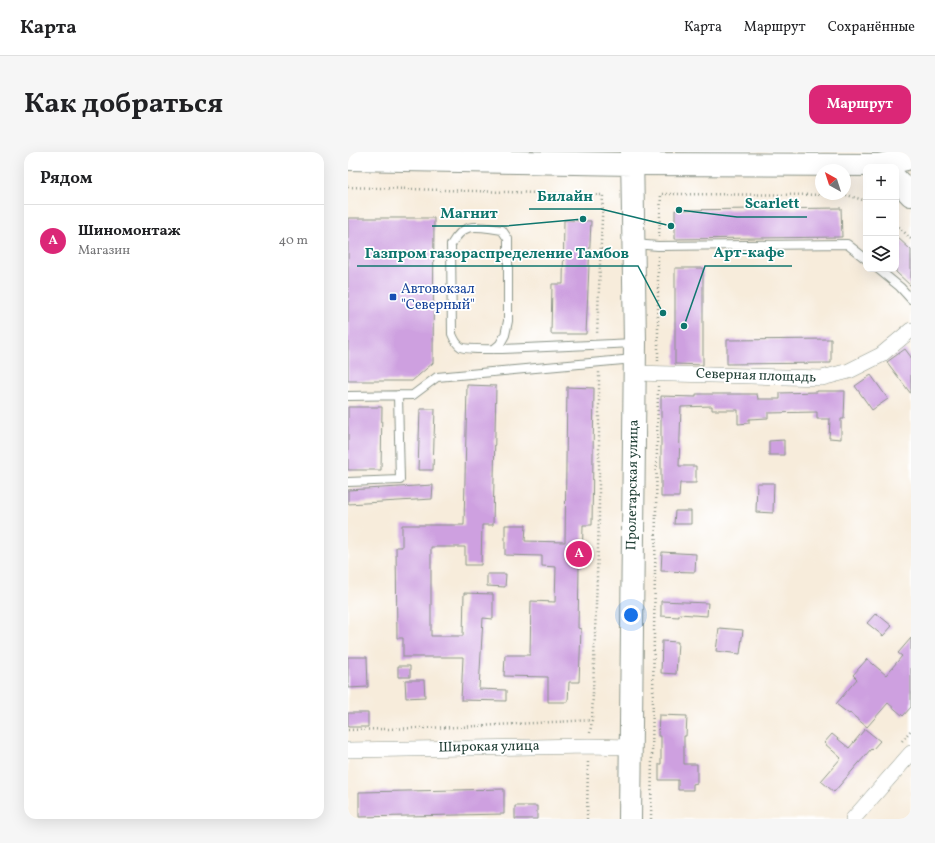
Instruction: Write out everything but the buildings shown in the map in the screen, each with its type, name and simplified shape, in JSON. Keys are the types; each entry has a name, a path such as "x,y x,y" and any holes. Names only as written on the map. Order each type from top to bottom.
{"main road":[{"path":"348,159 632,158 863,165"},
{"name":"Пролетарская улица","path":"630,819 635,358 632,158"},
{"path":"896,164 911,158"},
{"path":"899,178 911,195"}],"street":[{"name":"Северная площадь","path":"635,358 658,373 822,378 849,371 881,355 911,330"},
{"name":"Широкая улица","path":"348,750 589,746 630,747"},
{"path":"853,819 911,753"}],"lane":[{"path":"494,349 500,344 505,335 508,321 508,239 502,230 476,227 466,228 457,235 452,245 452,334 456,342 462,348 494,349 597,344 635,358"},
{"path":"634,244 658,246 847,244 863,257"},
{"path":"882,272 900,287 911,299"},
{"path":"348,396 413,395 437,377 635,358"},
{"path":"348,482 400,480 398,395"}],"path":[{"path":"348,187 603,195 597,344"},
{"path":"652,819 658,373 658,246 661,194 847,195 863,200"},
{"path":"899,227 911,238"},
{"path":"590,737 592,720 598,519 599,362"},
{"path":"348,730 592,720"},
{"path":"587,819 588,758"}],"place":[{"name":"Scarlett","path":"679,210"},
{"name":"Магнит","path":"583,219"},
{"name":"Билайн","path":"671,226"},
{"name":"Автовокзал \"Северный\"","path":"393,297"},
{"name":"Газпром газораспределение Тамбов","path":"663,313"},
{"name":"Арт-кафе","path":"684,326"},
{"name":"Шиномонтаж","path":"579,554"}]}
